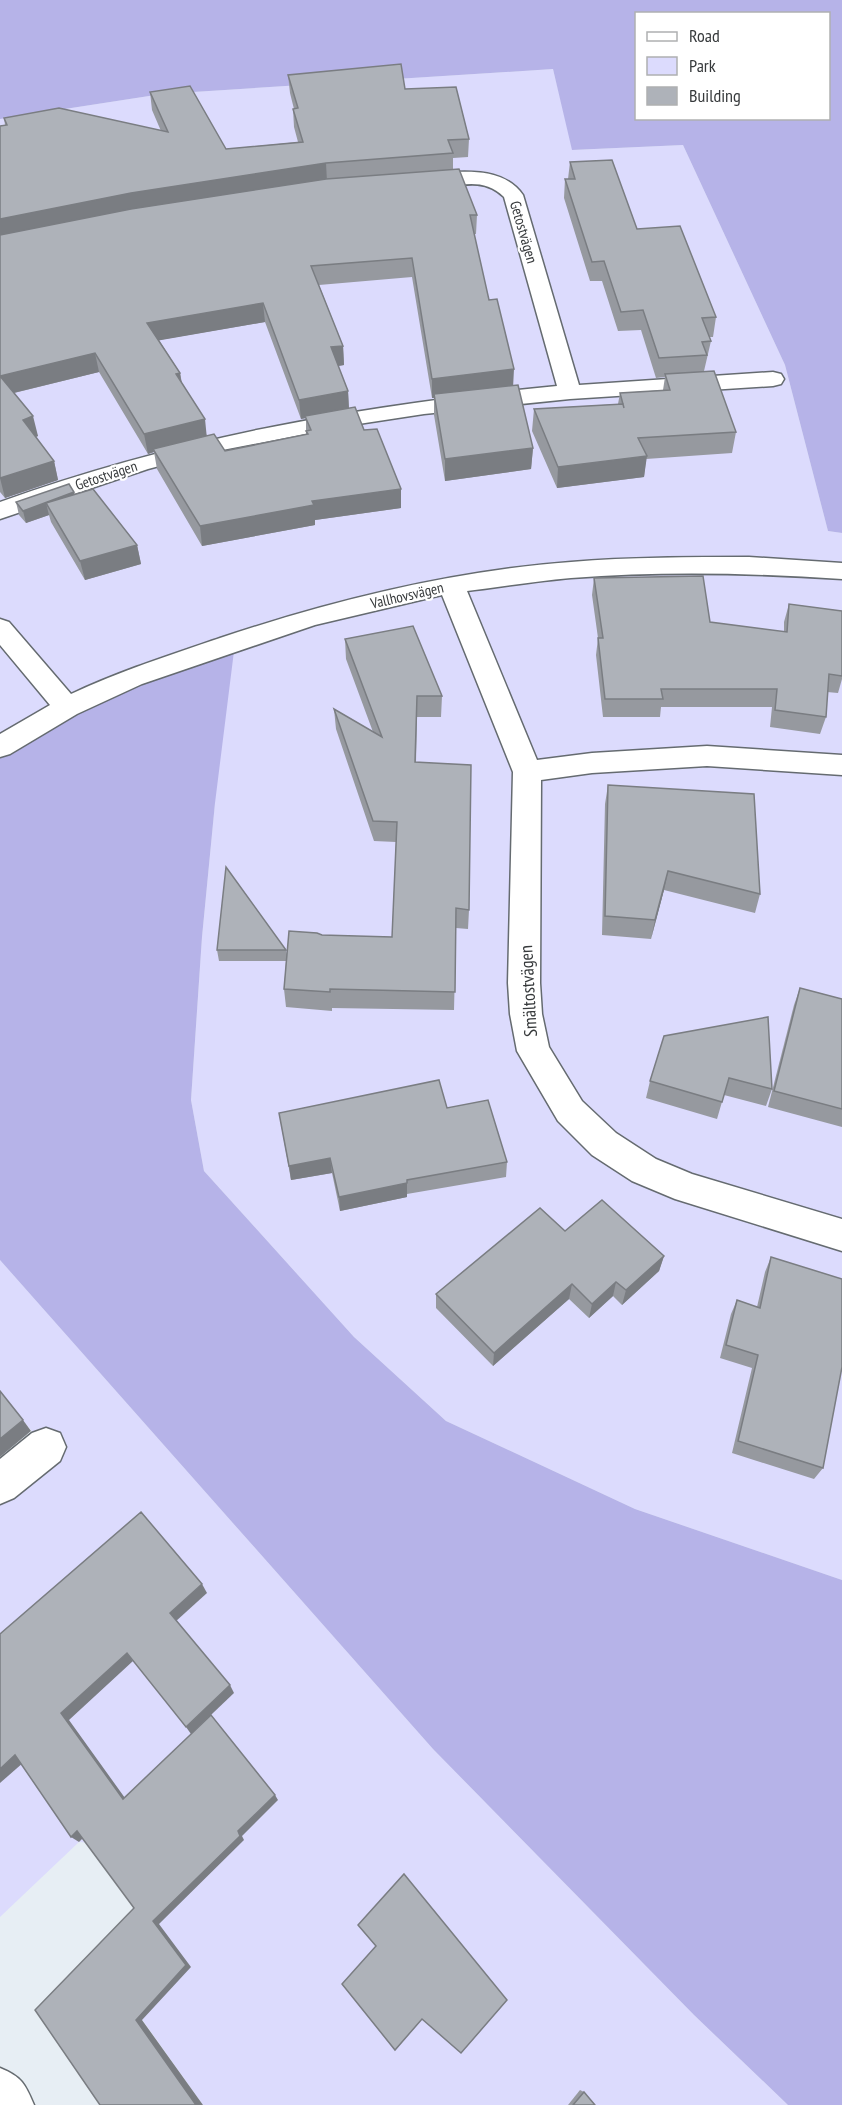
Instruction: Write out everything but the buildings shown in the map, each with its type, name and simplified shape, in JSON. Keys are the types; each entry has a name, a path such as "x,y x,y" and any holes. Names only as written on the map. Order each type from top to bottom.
{"street":[{"name":"Getostvägen","path":"396,184 477,178 494,181 508,187 513,195 570,392"},
{"name":"Getostvägen","path":"0,511 146,462 208,445 318,422 453,402 773,379"},
{"name":"Vallhovsvägen","path":"0,747 67,707 132,677 309,618 451,585 570,570 640,566 749,565 842,571"},
{"name":"Smältostvägen","path":"451,585 527,772 526,1014 532,1051 548,1071 570,1111 604,1144 644,1170 687,1188 842,1235"},
{"path":"0,628 67,707"},
{"path":"527,772 592,764 706,756 842,765"},
{"path":"0,1484 46,1448"},
{"path":"0,2092 9,2105"}],"green space":[{"path":"553,69 573,150 683,145 785,365 828,531 842,533 842,1580 635,1509 446,1421 354,1337 204,1171 191,1100 202,937 215,803 0,747 0,119 162,94"},
{"path":"0,1260 433,1749 694,2015 788,2105 203,2105 104,1966 153,1916 90,1843 79,1842 0,1917 0,1485 45,1447 2,1395 0,1396"}],"shaded area":[{"path":"0,0 842,0 842,533 828,531 785,365 683,145 572,150 553,69 162,94 0,119"},
{"path":"235,643 215,803 202,937 191,1100 204,1171 354,1337 446,1421 635,1509 842,1580 842,2105 788,2105 694,2015 433,1749 0,1260 0,747 67,707"}]}
